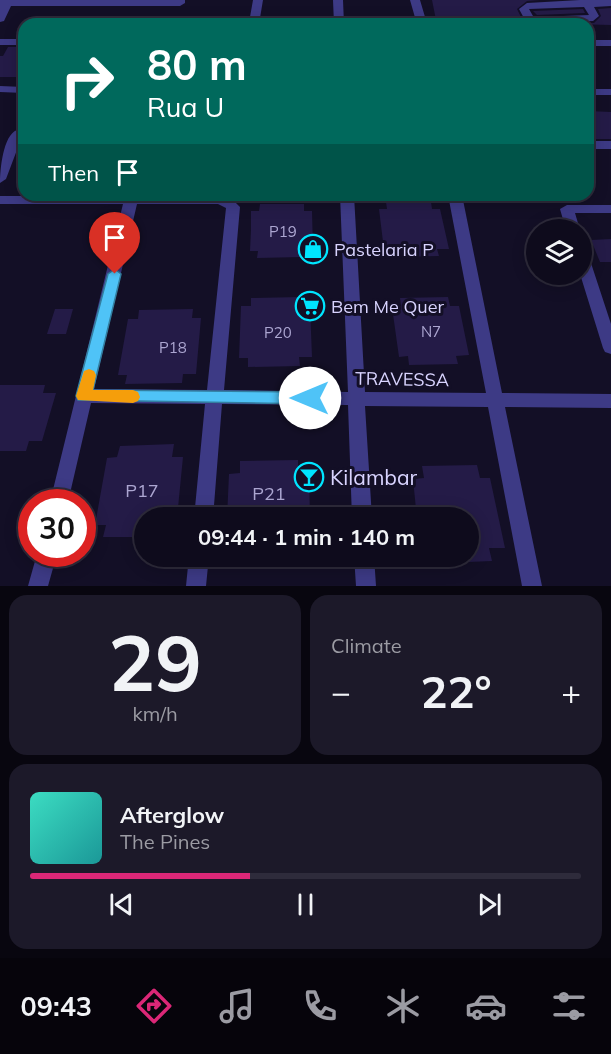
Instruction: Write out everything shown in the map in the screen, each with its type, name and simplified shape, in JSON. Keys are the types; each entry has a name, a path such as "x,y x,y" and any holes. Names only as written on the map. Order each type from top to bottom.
{"street":[{"path":"0,19 4,3 180,3 180,0"},
{"path":"255,18 258,0"},
{"path":"338,0 339,18"},
{"path":"415,0 420,18"},
{"path":"586,1 594,16 592,18"},
{"path":"531,18 524,9 527,6 586,1 611,3"},
{"path":"0,42 18,42"},
{"path":"594,43 611,43"},
{"path":"0,90 18,90"},
{"path":"594,92 611,92"},
{"path":"0,179 17,134"},
{"path":"594,145 611,145"},
{"path":"0,200 18,200"},
{"path":"62,489 131,201"},
{"path":"204,507 233,207 226,201"},
{"path":"347,201 362,507"},
{"path":"456,201 532,586"},
{"path":"570,219 567,209 611,209"},
{"path":"591,285 611,348"},
{"name":"TRAVESSA","path":"84,396 611,401"},
{"path":"38,586 43,567"},
{"path":"196,586 198,567"},
{"path":"365,567 366,586"}],"building":[{"path":"432,0 540,0 527,1 517,9 522,18 436,18"},
{"path":"611,8 611,25 594,25 601,16 598,9"},
{"path":"583,9 585,13 537,15 533,11"},
{"path":"8,47 18,47 18,77 0,77 0,56 3,56"},
{"path":"594,111 611,112 611,139 594,139"},
{"path":"386,202 431,202 432,209 440,209 449,249 437,249 439,256 393,257 392,250 384,250 379,209 387,209"},
{"path":"260,204 304,204 304,211 312,211 313,250 302,250 302,257 257,258 258,251 250,251 251,211 259,211"},
{"path":"611,239 611,262 600,262 592,240"},
{"path":"301,297 302,306 310,306 312,357 299,357 300,366 248,367 248,358 239,358 241,306 251,306 251,298"},
{"path":"448,297 450,306 459,306 469,355 456,356 458,364 409,365 408,356 399,357 392,307 401,306 400,298"},
{"path":"55,309 73,309 66,334 47,334"},
{"path":"193,309 192,318 201,318 196,374 183,374 182,383 125,384 127,375 118,375 128,319 138,319 139,310"},
{"path":"0,385 45,385 43,393 56,393 42,441 29,441 26,451 0,451"},
{"path":"174,444 172,457 183,457 178,507 134,507 134,537 103,537 106,525 96,525 96,519 107,458 117,457 120,446"},
{"path":"298,460 298,473 309,472 310,507 228,507 229,474 240,473 240,461"},
{"path":"477,465 480,478 490,478 505,548 489,548 492,561 479,562 479,507 416,507 413,479 424,478 422,466"}],"slow traffic":[{"path":"89,375 84,396 133,397"}],"place":[{"name":"Pastelaria P","path":"313,249"},
{"name":"Bem Me Quer","path":"310,306"},
{"name":"Kilambar","path":"309,477"}],"route":[{"path":"115,274 84,396 310,398"}]}
